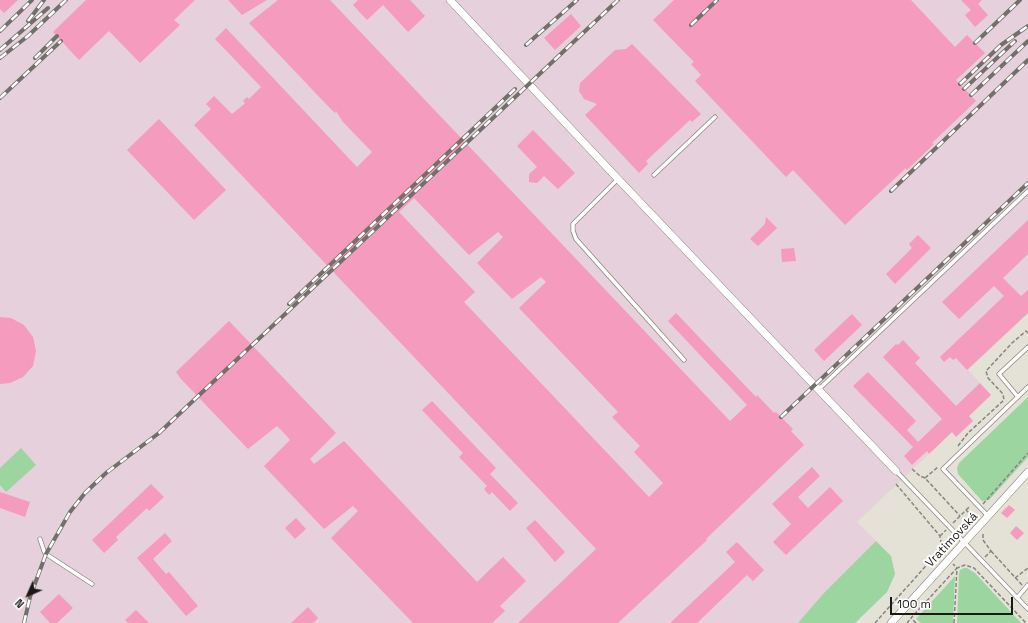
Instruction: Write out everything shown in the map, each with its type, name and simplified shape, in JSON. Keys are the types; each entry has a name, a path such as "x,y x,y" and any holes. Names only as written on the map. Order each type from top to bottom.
{"street":[{"path":"450,0 896,471"},
{"name":"Vratimovská","path":"891,623 989,517 1028,472"}],"lane":[{"path":"654,175 715,117"},
{"path":"618,179 573,224 572,231 576,239 684,360"},
{"path":"818,390 1028,191"},
{"path":"1018,397 999,374 1028,347"},
{"path":"989,517 943,469 1028,387"},
{"path":"896,471 1028,609"},
{"path":"40,539 46,554 92,584"},
{"path":"1017,598 1026,587"}],"path":[{"path":"957,447 968,432 1004,400 1003,394 988,378 986,371 1012,343 1026,331 1028,333"},
{"path":"972,516 1028,453"},
{"path":"924,478 942,462"},
{"path":"938,467 942,473"},
{"path":"912,469 924,478 960,516"},
{"path":"896,484 940,536 942,548 939,551"},
{"path":"966,500 970,506 966,510"},
{"path":"991,551 1015,578 1026,587"},
{"path":"954,623 957,568 965,565 974,568 1026,623"},
{"path":"1015,578 1028,568"},
{"path":"907,623 911,618"}],"shaded area":[{"path":"0,0 1028,0 1028,313 968,370 991,395 857,522 891,556 895,574 887,592 855,623 0,623"}],"green space":[{"path":"1028,397 1028,457 989,500 982,501 958,474 957,468 959,463"},
{"path":"21,448 36,465 6,492 0,485 0,468"},
{"path":"876,541 891,556 895,574 887,592 855,623 798,623 824,593"},
{"path":"967,568 975,573 1021,623 957,623 959,574 960,570"},
{"path":"955,576 953,623 921,623 916,619"}],"building":[{"path":"0,0 18,0 4,13 0,9"},
{"path":"86,0 195,0 174,20 180,25 140,63 109,31 79,60 53,32"},
{"path":"228,0 267,0 242,15"},
{"path":"278,0 330,0 730,421 747,405 668,321 676,313 756,397 757,395 774,413 776,412 793,429 791,431 804,445 706,539 707,540 618,623 518,623 596,549 194,125 211,109 206,104 214,96 232,114 245,103 243,101 247,97 249,99 261,87 215,39 226,28 357,167 372,152 343,122 336,111 335,113 249,23","holes":["414,198 469,255 498,232 503,237 477,263 512,299 541,277 546,282 519,308 618,412 612,417 640,446 634,452 663,483 649,497 464,302 475,292 399,212"]},
{"path":"358,0 410,0 425,16 408,32 383,5 367,20 353,5"},
{"path":"674,0 911,0 955,47 967,35 985,53 956,80 976,101 932,143 934,144 907,170 906,168 845,225 793,170 786,177 695,81 701,75 691,64 694,62 653,20"},
{"path":"961,0 982,0 978,4 988,15 975,27 965,15 971,10"},
{"path":"571,14 581,26 555,50 544,38"},
{"path":"632,44 701,114 692,122 690,120 646,161 648,164 639,173 585,115 597,104 584,99 579,91 580,83 615,50 626,49"},
{"path":"159,119 226,190 194,220 127,150"},
{"path":"533,130 575,173 558,189 544,176 537,183 529,182 529,174 537,167 517,146"},
{"path":"766,217 777,228 758,246 750,239 765,224"},
{"path":"1028,220 1028,254 1003,278 1021,296 1028,290 1028,313 967,370 956,358 953,360 950,357 944,362 940,357 1004,296 994,286 959,319 942,302"},
{"path":"918,235 931,248 895,284 886,274 912,248 909,244"},
{"path":"794,248 796,261 782,262 781,249"},
{"path":"852,314 862,325 824,361 814,350"},
{"path":"0,317 11,318 24,325 33,337 36,351 33,366 23,377 10,383 0,384"},
{"path":"229,321 336,433 310,459 314,464 344,441 477,582 503,557 526,581 500,606 505,611 492,623 413,623 331,538 358,511 353,506 324,529 264,466 290,440 286,435 277,426 248,449 181,379 176,372"},
{"path":"903,340 920,358 915,363 956,406 980,383 991,395 969,416 973,421 956,437 952,432 929,454 927,451 912,465 904,456 913,447 853,386 868,372 916,421 907,430 918,442 942,419 883,357 896,344 898,345"},
{"path":"432,401 496,468 490,474 518,503 510,511 492,492 489,495 484,489 487,486 459,457 463,453 422,410"},
{"path":"812,467 820,476 798,497 808,508 830,487 843,501 786,555 773,542 791,524 772,504"},
{"path":"151,484 164,497 149,511 147,508 116,537 118,540 104,553 92,540"},
{"path":"0,492 30,502 25,517 0,508"},
{"path":"1009,505 1015,510 1007,518 1001,513"},
{"path":"296,518 306,529 295,539 285,528"},
{"path":"535,520 565,552 555,562 526,528"},
{"path":"1016,526 1024,533 1017,540 1010,533"},
{"path":"165,533 172,541 153,559 166,574 169,572 198,606 186,616 137,558"},
{"path":"737,542 764,570 753,581 747,575 697,623 670,623 735,562 726,552"},
{"path":"59,594 73,608 57,623 50,623 40,612"},
{"path":"308,607 318,618 313,623 291,623"},
{"path":"136,610 149,623 128,623 125,620"}],"railway":[{"path":"0,31 32,0"},
{"path":"28,21 44,0"},
{"path":"0,58 28,36 66,0"},
{"path":"526,45 577,0"},
{"path":"24,623 30,597 46,554 70,512 85,493 106,473 159,433 618,0"},
{"path":"691,25 717,0"},
{"path":"975,43 1020,0"},
{"path":"0,50 48,8"},
{"path":"960,84 1001,45 1028,26"},
{"path":"35,58 57,36"},
{"path":"0,98 61,41"},
{"path":"964,89 1015,41"},
{"path":"971,95 1028,41"},
{"path":"891,191 1028,60"},
{"path":"289,304 515,89"},
{"path":"781,417 1028,183"}]}
